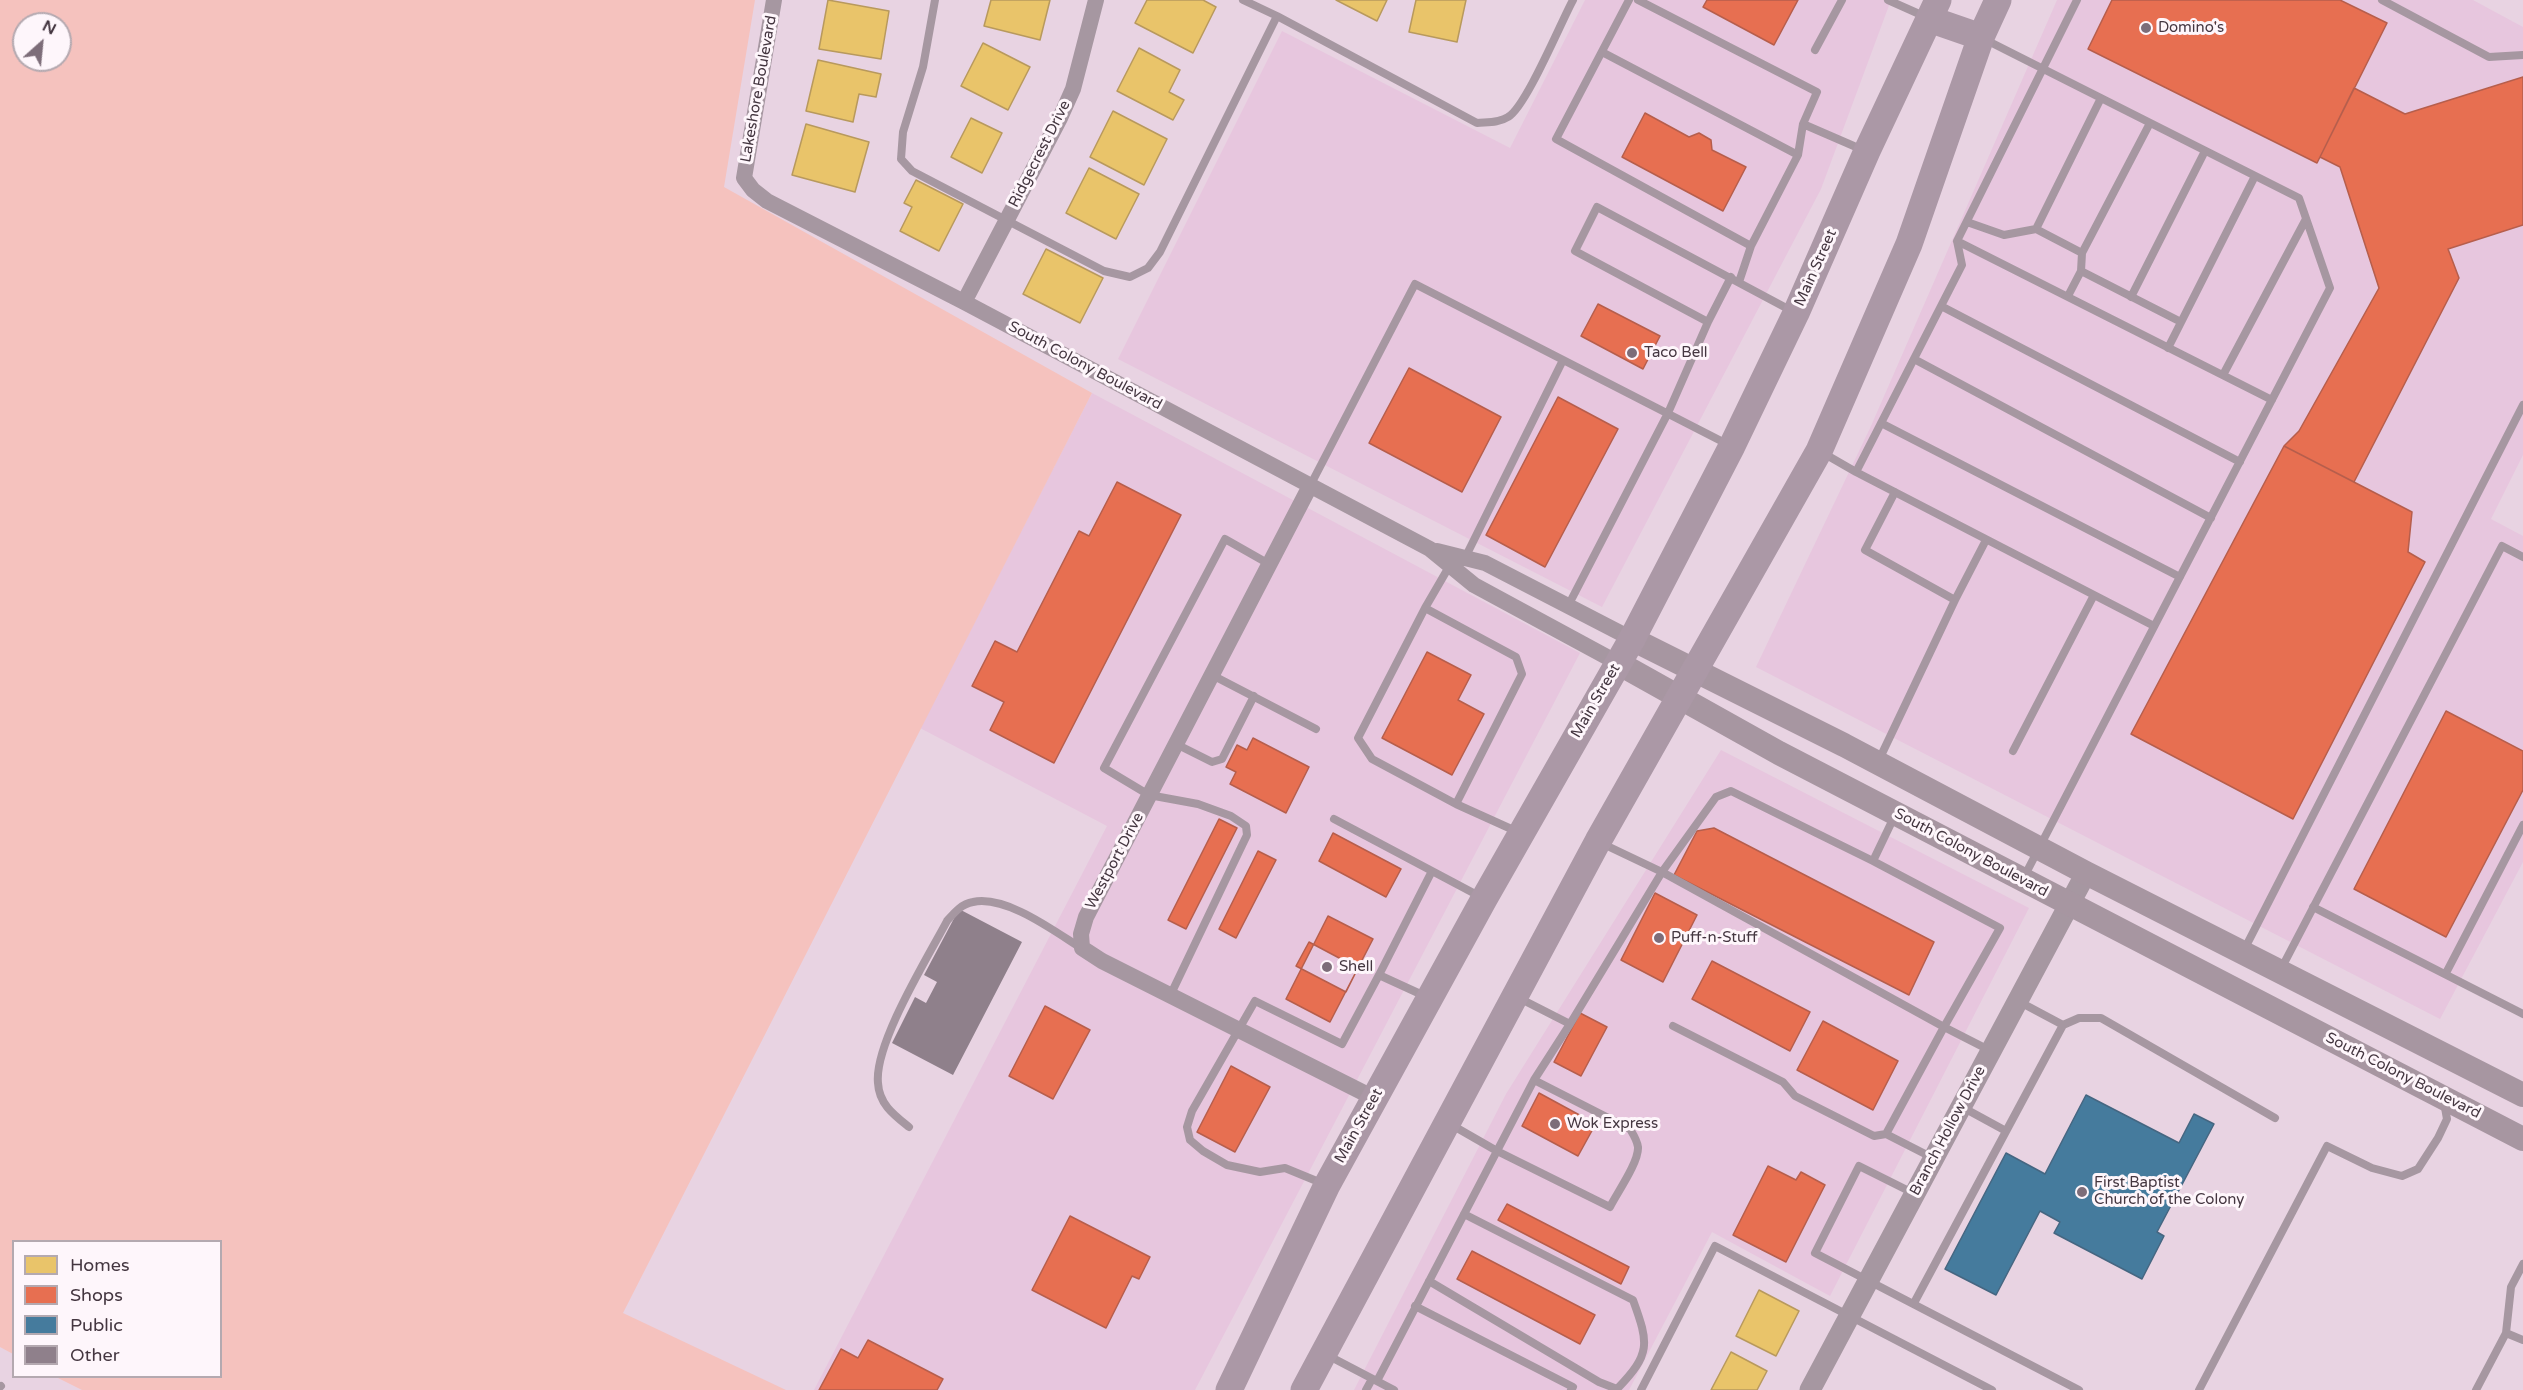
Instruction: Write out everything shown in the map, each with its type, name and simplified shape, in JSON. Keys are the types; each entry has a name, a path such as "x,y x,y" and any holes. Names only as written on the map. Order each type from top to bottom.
{"main road":[{"path":"1305,1390 1598,841 1820,451 1909,244 1981,37 1998,0"},
{"path":"1933,9 1981,37"},
{"name":"Main Street","path":"1229,1390 1327,1185 1484,899 1632,639 1732,446 1796,313 1867,151 1933,9"},
{"name":"South Colony Boulevard","path":"1632,639 2523,1095"},
{"name":"South Colony Boulevard","path":"1618,663 2069,905 2523,1139"},
{"path":"2444,1097 2460,1063"}],"street":[{"name":"Lakeshore Boulevard","path":"744,178 774,0"},
{"name":"Ridgecrest Drive","path":"964,302 1073,89 1096,0"},
{"name":"South Colony Boulevard","path":"744,178 753,190 767,201 964,302 1431,549 1474,585 1618,663"},
{"name":"Westport Drive","path":"1082,948 1086,917 1310,486"},
{"name":"South Colony Boulevard","path":"1431,549 1485,563 1632,639"},
{"name":"Branch Hollow Drive","path":"1810,1390 2086,873"},
{"path":"1082,948 1102,961 1170,996 1374,1098"}],"lane":[{"path":"935,0 923,67 903,132 901,159 912,171 1005,221 1104,271 1130,277 1148,268 1160,252 1277,16"},
{"path":"1243,0 1477,123 1496,122 1510,116 1522,101 1572,0"},
{"path":"1629,0 1556,140 1751,246"},
{"path":"1568,606 1668,413 1708,322 1735,280 1798,155 1803,124 1817,92 1638,0"},
{"path":"1815,50 1842,0"},
{"path":"1888,0 1933,9"},
{"path":"1856,472 1962,265 1957,241 2077,0"},
{"path":"2382,0 2489,57 2523,56"},
{"path":"1981,37 2299,198 2330,288 2022,880"},
{"path":"1602,52 1798,155"},
{"path":"2036,229 2101,98"},
{"path":"2068,296 2080,271 2082,253 2150,123"},
{"path":"1803,124 1867,151"},
{"path":"2131,297 2205,151"},
{"path":"2168,348 2255,176"},
{"path":"1708,322 1575,251 1598,207 1796,313"},
{"path":"2223,375 2306,219"},
{"path":"1967,222 2004,235 2036,229 2082,253"},
{"path":"1957,241 2272,400"},
{"path":"2080,271 2181,322"},
{"path":"1310,486 1415,284 1732,446"},
{"path":"1941,306 2240,462"},
{"path":"1914,358 2211,518"},
{"path":"1466,558 1563,360"},
{"path":"2243,953 2523,405"},
{"path":"1881,423 2180,577"},
{"path":"1820,451 1894,492 2154,626"},
{"path":"1894,492 1865,550 1955,600"},
{"path":"1170,996 1247,835 1246,826 1231,816 1198,804 1149,795 1104,768 1225,539 1269,564"},
{"path":"1878,763 1986,540"},
{"path":"2280,971 2502,546 2523,557"},
{"path":"1450,565 1425,608 1358,738 1372,759 1456,804 1521,834"},
{"path":"2013,751 2094,595"},
{"path":"1425,608 1516,657 1522,674 1456,804"},
{"path":"1212,675 1316,729"},
{"path":"1176,744 1212,762 1218,762 1222,759 1254,696"},
{"path":"1366,1390 1374,1380 1429,1281 1534,1080 1662,872 1716,797 1731,791 1873,861 2000,928 1886,1134"},
{"path":"1873,861 1896,814"},
{"path":"1334,819 1484,899"},
{"path":"2446,973 2523,825"},
{"path":"1598,841 1662,872 1990,1051"},
{"path":"1327,1185 1285,1168 1260,1172 1227,1165 1203,1151 1190,1140 1187,1127 1192,1111 1255,1001 1342,1044 1432,871"},
{"path":"909,1127 886,1109 878,1083 881,1058 894,1023 947,921 958,908 974,901 1000,904 1031,917 1082,948"},
{"path":"2313,907 2523,1014"},
{"path":"1379,975 1430,998"},
{"path":"1515,996 1570,1024"},
{"path":"2018,1001 2063,1025"},
{"path":"1914,1303 2063,1025 2079,1018 2101,1018 2275,1118"},
{"path":"1673,1026 1783,1082 1795,1096 1874,1136 1886,1134 1933,1158"},
{"path":"1448,1122 1497,1151 1610,1207 1636,1157 1638,1146 1630,1129 1534,1080"},
{"path":"2199,1390 2327,1146 2372,1168 2402,1176 2418,1169 2438,1138 2447,1119 2444,1097"},
{"path":"1961,1106 2006,1131"},
{"path":"1914,1194 1859,1166 1815,1253 2079,1390"},
{"path":"1429,1281 1599,1382 1617,1389 1632,1373 1645,1352 1643,1328 1633,1300 1464,1214"},
{"path":"1641,1390 1715,1246 1992,1390"},
{"path":"2476,1390 2506,1333 2511,1287 2523,1264"},
{"path":"1415,1306 1573,1387 1571,1390"},
{"path":"2506,1333 2523,1340"},
{"path":"1324,1353 1394,1390"}],"shaded area":[{"path":"0,0 755,0 724,187 1092,393 623,1313 786,1390 82,1390 58,1378 222,1378 222,1240 12,1240 12,1353 0,1347"},
{"path":"1585,0 1891,0 1821,189 1602,607 1118,359 1282,31 1510,148"},
{"path":"2057,0 2473,0 2523,27 2523,455 2491,519 2523,536 2523,862 2440,1019 1756,667 1871,426"},
{"path":"1092,393 1580,653 1195,1390 814,1390 1107,826 920,728"},
{"path":"1721,750 2029,908 1830,1296 1712,1232 1629,1390 1354,1390 1506,1094"}],"building: Homes":[{"path":"828,0 889,11 881,59 819,49"},
{"path":"991,0 1050,0 1040,40 984,26"},
{"path":"1147,0 1203,0 1216,7 1193,53 1135,23"},
{"path":"1336,0 1387,0 1377,21"},
{"path":"1416,0 1466,0 1457,42 1409,32"},
{"path":"983,43 1030,67 1008,110 961,86"},
{"path":"1139,48 1180,70 1169,92 1184,100 1173,120 1117,91"},
{"path":"818,60 881,74 876,97 859,94 853,122 806,111"},
{"path":"1113,111 1167,139 1144,185 1090,157"},
{"path":"971,118 1002,133 982,173 951,157"},
{"path":"806,124 869,142 855,192 792,175"},
{"path":"1089,168 1139,194 1116,239 1066,213"},
{"path":"916,180 963,204 939,251 900,231 912,207 904,203"},
{"path":"1046,249 1103,278 1080,323 1023,294"},
{"path":"1759,1290 1799,1311 1776,1356 1736,1336"},
{"path":"1731,1352 1767,1371 1757,1390 1711,1390"}],"building: Shops":[{"path":"1707,0 1798,0 1774,45 1703,7"},
{"path":"2112,0 2340,0 2387,23 2317,163 2088,49"},
{"path":"2523,77 2523,225 2448,249 2459,278 2354,482 2284,446 2299,431 2379,288 2340,167 2320,157 2354,88 2405,114"},
{"path":"1645,113 1689,137 1699,133 1711,140 1712,150 1746,167 1723,211 1622,157"},
{"name":"Taco Bell","path":"1598,304 1660,336 1643,369 1581,336"},
{"path":"1409,368 1501,417 1462,492 1369,443"},
{"path":"1558,397 1618,429 1545,567 1486,535"},
{"path":"2284,446 2412,512 2408,552 2425,562 2293,819 2131,734"},
{"path":"1117,482 1181,515 1054,763 990,730 1004,702 972,686 995,641 1017,652 1079,531 1089,536"},
{"path":"1427,652 1471,675 1458,700 1484,714 1452,775 1382,738"},
{"path":"2446,711 2523,751 2523,790 2446,937 2354,889"},
{"path":"1253,738 1309,767 1286,813 1230,784 1236,772 1226,767 1237,745 1247,750"},
{"path":"1219,819 1237,828 1186,929 1168,920"},
{"path":"1714,828 1934,942 1909,995 1674,875 1697,831"},
{"path":"1333,833 1401,869 1386,897 1319,861"},
{"path":"1258,851 1276,860 1236,938 1219,929"},
{"name":"Puff-n-Stuff","path":"1655,893 1697,915 1663,982 1621,960"},
{"path":"1328,916 1373,939 1330,1022 1286,999"},
{"name":"Shell","path":"1309,942 1358,968 1346,992 1296,966"},
{"path":"1712,961 1810,1012 1790,1051 1692,999"},
{"path":"1045,1006 1090,1030 1053,1099 1009,1076"},
{"path":"1580,1013 1607,1027 1581,1076 1554,1062"},
{"path":"1823,1021 1898,1061 1873,1110 1797,1070"},
{"path":"1231,1066 1270,1087 1235,1152 1197,1132"},
{"name":"Wok Express","path":"1539,1093 1585,1118 1583,1122 1594,1127 1578,1156 1522,1126"},
{"path":"1768,1166 1796,1180 1801,1172 1825,1185 1786,1262 1733,1235"},
{"path":"1507,1204 1629,1267 1621,1284 1498,1220"},
{"path":"1070,1216 1150,1257 1139,1279 1132,1276 1106,1328 1032,1290"},
{"path":"1472,1251 1595,1315 1580,1344 1457,1279"},
{"path":"868,1340 943,1379 937,1390 819,1390 841,1349 858,1358"}],"building: Public":[{"name":"First Baptist Church of the Colony","path":"2086,1095 2179,1143 2194,1114 2214,1124 2157,1232 2164,1236 2142,1279 2054,1233 2060,1222 2040,1211 1996,1295 1945,1269 2006,1153 2045,1174"}],"building: Other":[{"path":"959,909 1022,942 953,1075 892,1043 915,997 926,1003 937,982 924,975"}],"place":[{"name":"Domino's","path":"2146,28"},
{"name":"Taco Bell","path":"1632,353"},
{"name":"Puff-n-Stuff","path":"1659,938"},
{"name":"Shell","path":"1327,967"},
{"name":"Wok Express","path":"1555,1124"},
{"name":"First Baptist Church of the Colony","path":"2082,1192"}]}
